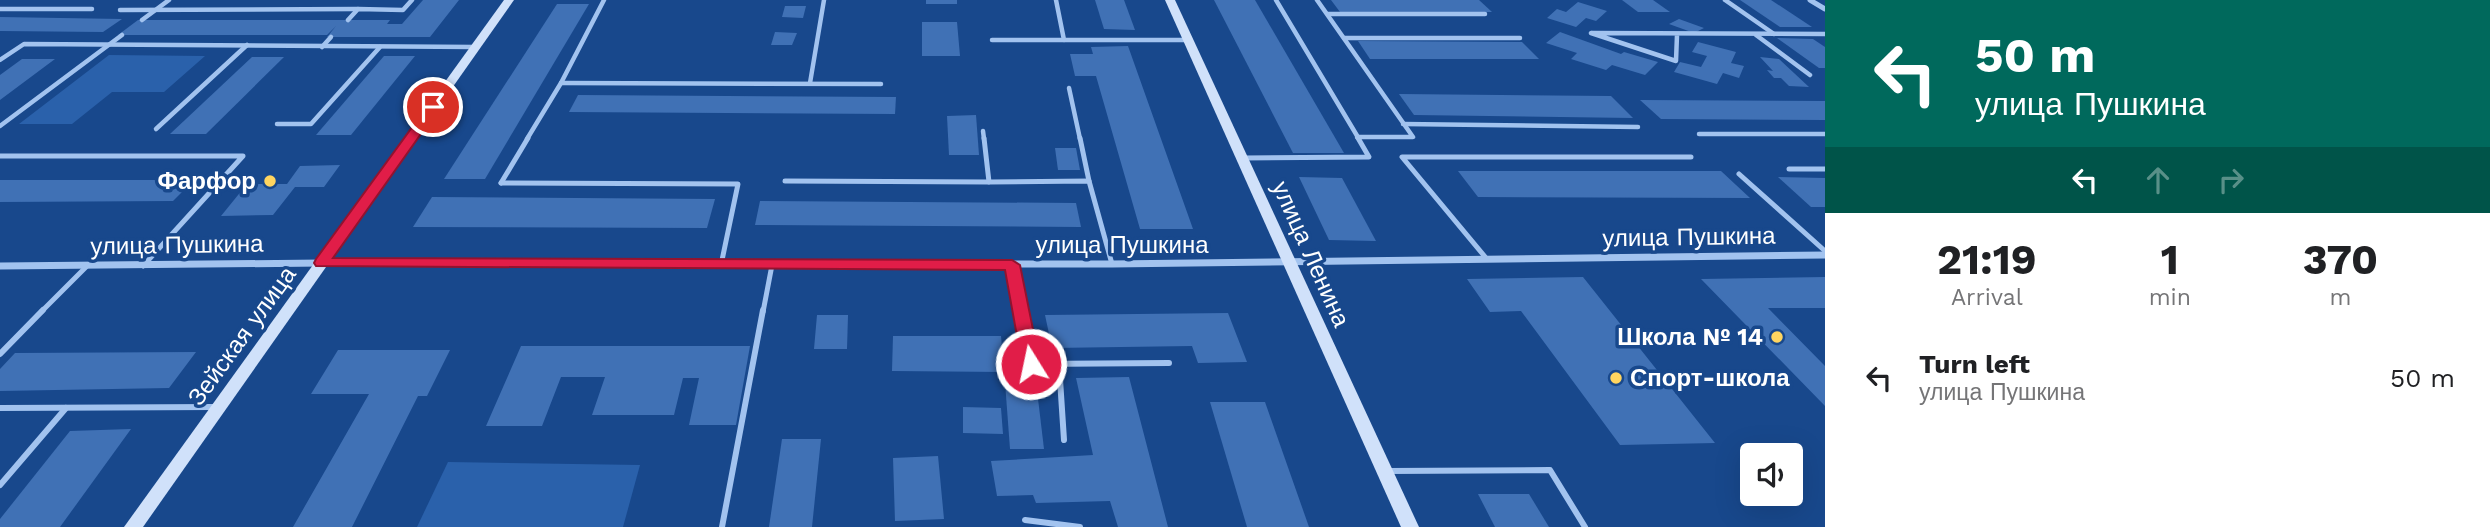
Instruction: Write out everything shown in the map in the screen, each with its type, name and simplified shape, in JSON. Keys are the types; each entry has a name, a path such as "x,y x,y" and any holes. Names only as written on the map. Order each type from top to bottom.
{"street":[{"name":"Зейская улица","path":"133,527 509,0"},
{"name":"улица Ленина","path":"1170,0 1410,527"},
{"path":"1810,0 1825,9"},
{"name":"улица Пушкина","path":"0,266 322,263 1012,265 1825,253"}],"lane":[{"path":"142,20 169,0"},
{"path":"120,10 403,10 412,0"},
{"path":"604,0 561,83 500,183 738,184 721,265"},
{"path":"810,83 824,0"},
{"path":"1056,0 1064,40"},
{"path":"1243,158 1369,157 1276,0"},
{"path":"1318,0 1413,137 1357,137"},
{"path":"1725,0 1774,34"},
{"path":"0,9 92,9"},
{"path":"348,20 358,9"},
{"path":"1328,14 1485,14"},
{"path":"1676,35 1676,61 1591,33 1825,34"},
{"path":"1755,34 1810,75"},
{"path":"0,126 122,35"},
{"path":"323,47 331,37"},
{"path":"1344,38 1520,38"},
{"path":"992,40 1189,40"},
{"path":"0,60 24,44 475,47"},
{"path":"156,129 247,46"},
{"path":"276,124 311,124 380,47"},
{"path":"561,83 881,84"},
{"path":"1069,88 1089,181 1112,264"},
{"path":"1403,124 1638,127"},
{"path":"983,131 989,182"},
{"path":"1699,134 1825,134"},
{"path":"0,156 243,156 143,266"},
{"path":"1486,258 1402,157 1691,157"},
{"path":"1789,169 1825,169"},
{"path":"1740,174 1825,253"},
{"path":"785,181 1089,181"},
{"path":"722,527 772,265"},
{"path":"1012,265 1031,364 1169,363"},
{"path":"0,354 87,266"},
{"path":"1059,364 1065,440"},
{"path":"0,408 219,407"},
{"path":"0,485 66,408"},
{"path":"1384,471 1550,470 1585,527"},
{"path":"1026,520 1080,527"}],"shaded area":[{"path":"109,55 205,56 164,92 112,92 72,124 19,124"},
{"path":"448,462 640,465 623,527 417,527"}],"building":[{"path":"423,0 459,0 430,37 327,37 336,26 327,35 118,35 138,20 390,20 387,24 402,24"},
{"path":"926,0 957,0 957,4 926,4"},
{"path":"1095,0 1124,0 1135,30 1104,29"},
{"path":"1214,0 1255,0 1344,153 1293,153"},
{"path":"1331,0 1479,0 1492,12 1340,12"},
{"path":"1622,0 1653,0 1670,12 1638,12"},
{"path":"1740,0 1771,0 1812,27 1780,27"},
{"path":"1578,2 1607,11 1596,21 1586,18 1576,27 1547,18 1557,9 1566,12"},
{"path":"557,4 589,4 485,179 444,179"},
{"path":"785,6 806,6 803,18 782,17"},
{"path":"0,17 122,19 103,32 0,31"},
{"path":"1679,19 1704,28 1694,33 1669,24"},
{"path":"922,22 957,22 960,56 922,56"},
{"path":"775,32 797,33 792,45 771,45"},
{"path":"1560,32 1621,54 1624,52 1658,62 1645,75 1612,65 1606,70 1571,59 1577,53 1546,43"},
{"path":"1777,38 1813,39 1825,47 1825,68 1819,68"},
{"path":"1358,41 1522,42 1539,59 1370,59"},
{"path":"1698,42 1736,52 1731,63 1744,66 1739,78 1723,73 1717,84 1674,72 1680,62 1701,67 1707,56 1692,52"},
{"path":"1128,46 1193,229 1140,229 1096,76 1075,76 1070,54 1093,54 1091,47"},
{"path":"384,56 415,56 351,135 316,135"},
{"path":"252,57 284,57 206,134 170,134"},
{"path":"1760,57 1779,59 1809,87 1789,86 1781,78 1774,78 1767,70 1773,71"},
{"path":"22,59 55,59 0,100 0,75"},
{"path":"1399,94 1611,96 1633,118 1414,115"},
{"path":"578,95 896,97 895,114 569,112"},
{"path":"1640,100 1825,101 1825,120 1661,119"},
{"path":"976,115 979,155 949,155 947,116"},
{"path":"1055,148 1076,148 1080,170 1058,170"},
{"path":"340,165 324,187 295,187 273,215 221,216 247,184 287,184 300,166"},
{"path":"1458,171 1721,171 1750,198 1478,197"},
{"path":"1299,177 1342,178 1376,241 1329,240"},
{"path":"1778,177 1825,178 1825,207 1811,207"},
{"path":"0,180 194,180 173,201 0,202"},
{"path":"432,197 715,199 707,228 413,227"},
{"path":"760,201 1076,203 1081,227 755,225"},
{"name":"Спорт-школа","path":"1583,277 1715,443 1620,445 1521,311 1490,312 1467,279"},
{"name":"Школа № 14","path":"1825,277 1825,308 1768,308 1825,366 1825,406 1701,279"},
{"path":"1228,313 1247,362 1198,363 1192,346 1052,348 1045,315"},
{"path":"817,315 848,315 847,349 814,349"},
{"path":"893,336 1001,336 1004,372 892,371"},
{"path":"521,346 750,346 736,425 689,425 699,378 683,378 674,415 592,415 605,377 561,377 542,426 486,426"},
{"path":"338,350 450,350 427,396 418,396 352,527 293,527 369,394 311,394"},
{"path":"196,352 169,388 0,391 0,369 15,353"},
{"path":"1129,377 1168,527 1118,527 1110,501 1036,503 1033,495 997,496 991,461 1093,455 1076,378"},
{"path":"1005,382 1036,382 1044,449 1010,449"},
{"path":"1210,402 1265,402 1309,527 1247,527"},
{"path":"963,407 1001,408 1003,434 963,433"},
{"path":"131,429 60,527 0,527 0,519 70,431"},
{"path":"782,439 821,439 812,527 769,527"},
{"path":"938,456 944,519 895,521 893,458"},
{"path":"1478,494 1529,494 1549,527 1495,527"}],"place":[{"name":"Фарфор","path":"270,181"},
{"name":"Школа № 14","path":"1777,337"},
{"name":"Спорт-школа","path":"1616,378"}],"route":[{"path":"433,107 322,263 1012,265 1031,364"}]}
